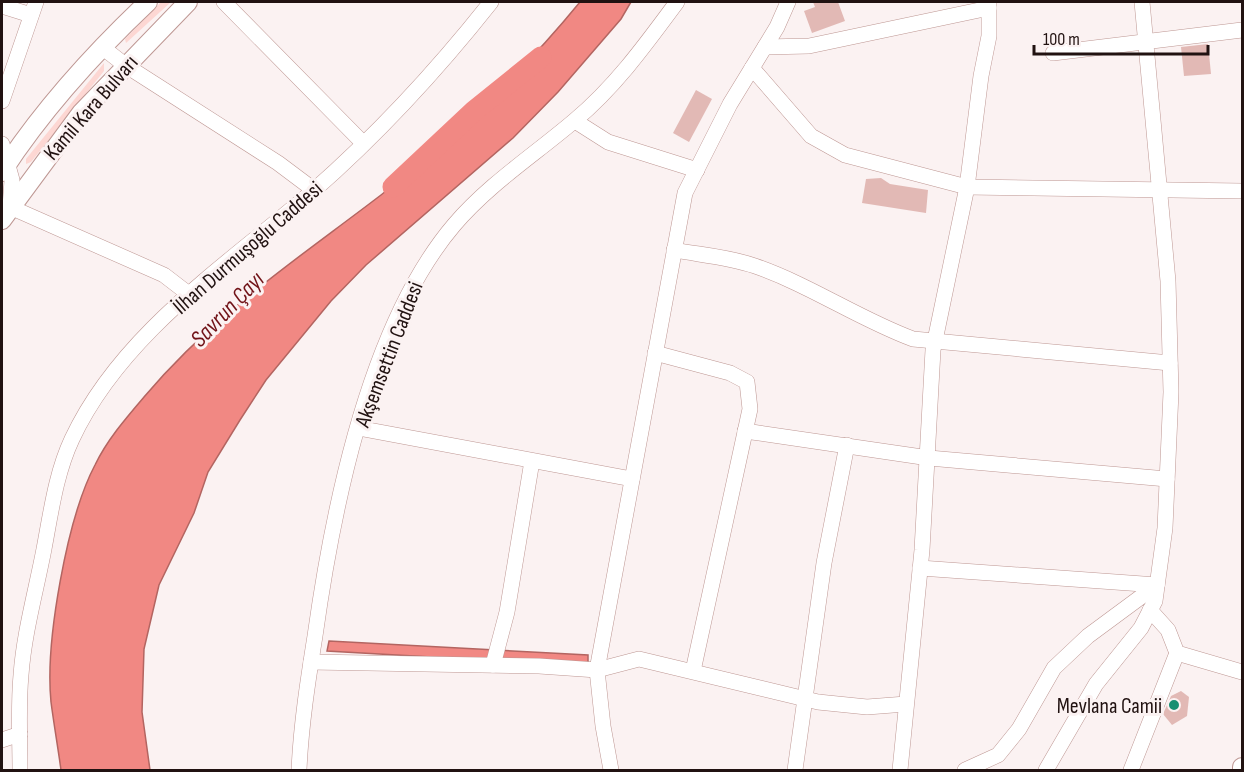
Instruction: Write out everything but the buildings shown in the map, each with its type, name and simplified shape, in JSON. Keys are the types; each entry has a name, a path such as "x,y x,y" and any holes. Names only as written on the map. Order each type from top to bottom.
{"main road":[{"name":"Kamil Kara Bulvarı","path":"5,166 102,47 148,2"},
{"name":"Kamil Kara Bulvarı","path":"6,214 81,113 188,2"}],"street":[{"path":"224,2 363,143"},
{"name":"İlhan Durmuşoğlu Caddesi","path":"20,771 19,693 26,639 53,500 65,457 84,418 120,366 147,335 190,295 314,190 363,143 451,51 491,2"},
{"name":"Akşemsettin Caddesi","path":"299,771 311,662 335,518 358,428 401,307 437,247 480,199 575,121 615,82 677,2"},
{"path":"611,771 597,670 686,193 730,104 765,47 788,2"},
{"path":"1046,771 1096,684 1141,628 1155,601 1165,528 1170,363 1168,281 1159,191 1154,104 1142,2"},
{"path":"765,47 809,45 989,5 989,36 981,76 967,187 935,340 920,568 900,771"},
{"path":"2,6 34,8 5,79 2,100"},
{"path":"1053,53 1242,30"},
{"path":"102,47 125,65 278,163 314,190"},
{"path":"752,68 811,136 845,155 967,187 1242,191"},
{"path":"575,121 608,142 697,170"},
{"path":"2,144 7,185 6,214 164,275 190,295"},
{"path":"7,185 33,175"},
{"path":"674,250 755,266 876,325 913,339 1170,363"},
{"path":"655,353 730,373 747,382 750,410 693,671"},
{"path":"358,428 632,478"},
{"path":"745,431 928,458 1167,479"},
{"path":"795,771 824,563 847,445"},
{"path":"493,665 507,612 532,461"},
{"path":"920,568 1157,585"},
{"path":"965,771 998,755 1019,729 1053,668 1088,636 1157,585"},
{"path":"1131,771 1177,653 1168,630 1150,610"},
{"path":"1177,653 1242,672"},
{"path":"311,662 493,665 597,670 639,659 806,698 867,707 906,704"},
{"path":"2,740 20,734"}],"shaded area":[{"path":"161,2 171,2 126,43 125,39"},
{"path":"580,2 631,2 621,19 558,92 513,138 366,265 331,301 266,380 208,472 194,513 159,585 144,649 142,712 150,770 61,770 51,702 50,677 51,647 60,581 75,516 95,465 111,438 144,397 199,339 257,289 381,195 435,150 511,79"},
{"path":"104,63 104,71 31,162 26,164 26,159"},
{"path":"329,641 588,655 588,666 327,651"}],"waterway":[{"name":"Savrun Çayı","path":"393,187 474,111 541,57"}],"place":[{"name":"Mevlana Camii","path":"1174,705"}]}
